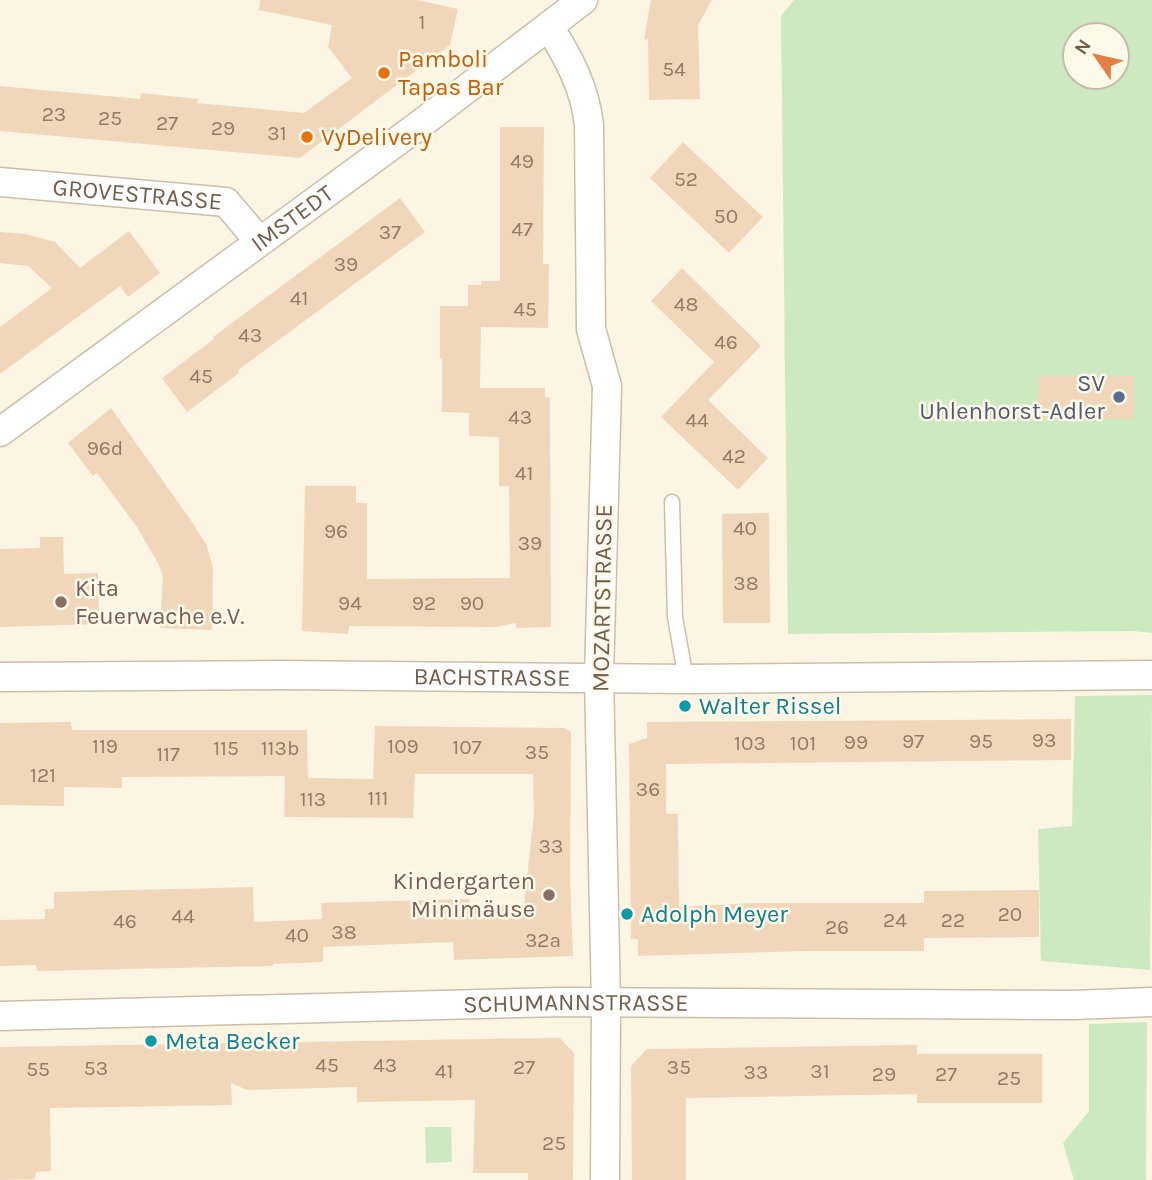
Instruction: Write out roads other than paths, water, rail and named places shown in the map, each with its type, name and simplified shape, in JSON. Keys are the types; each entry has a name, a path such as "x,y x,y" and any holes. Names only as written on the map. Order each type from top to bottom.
{"street":[{"name":"IMSTEDT","path":"0,432 259,241 561,11"},
{"name":"MOZARTSTRASSE","path":"561,11 569,58 587,102 591,329 607,386 599,677 606,1003 605,1180"},
{"name":"GROVESTRASSE","path":"0,182 226,202 259,241"},
{"name":"BACHSTRASSE","path":"0,677 686,679 1152,675"},
{"name":"SCHUMANNSTRASSE","path":"0,1016 561,1002 1072,1010 1152,1002"}],"lane":[{"path":"672,502 675,617 686,679"}],"place":[{"name":"Pamboli Tapas Bar","path":"384,73"},
{"name":"VyDelivery","path":"307,137"},
{"name":"SV Uhlenhorst-Adler","path":"1119,397"},
{"name":"Kita Feuerwache e.V.","path":"61,602"},
{"name":"Walter Rissel","path":"685,706"},
{"name":"Kindergarten Minimäuse","path":"549,895"},
{"name":"Adolph Meyer","path":"627,914"},
{"name":"Meta Becker","path":"151,1041"}]}
